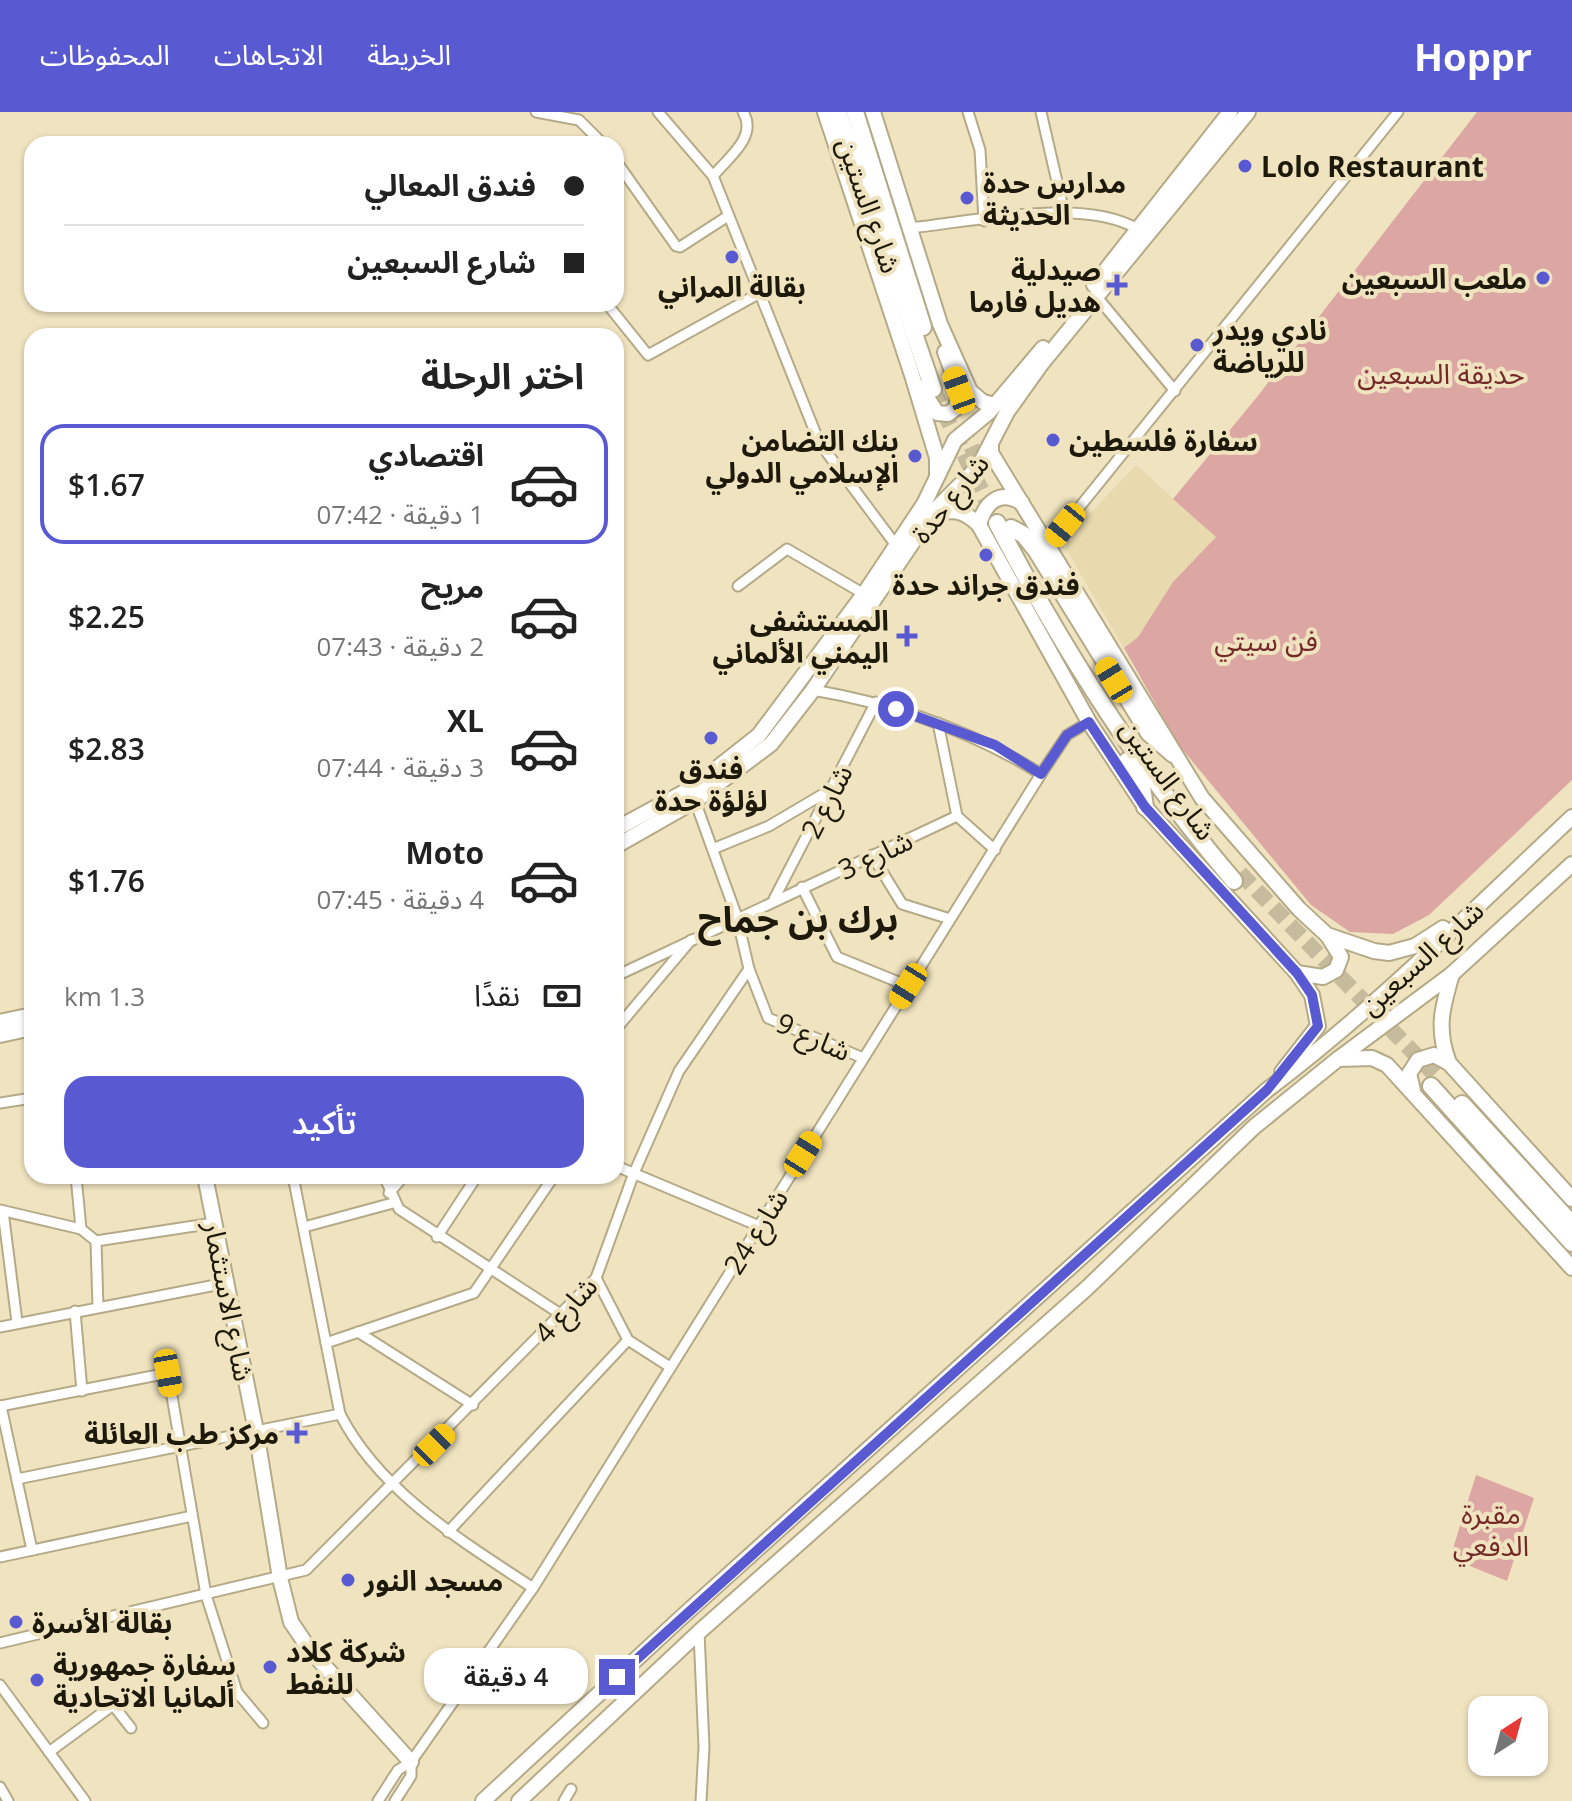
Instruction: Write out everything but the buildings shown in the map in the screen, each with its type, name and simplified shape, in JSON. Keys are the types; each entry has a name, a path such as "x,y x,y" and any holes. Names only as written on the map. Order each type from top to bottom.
{"highway":[{"path":"827,112 832,132"},
{"name":"شارع الستين","path":"838,112 937,388 855,112"},
{"path":"1145,807 1137,776 1007,559 1005,526 1024,535 1036,550 1149,733 1173,754"},
{"name":"شارع الستين","path":"1005,526 1159,772 1237,877"},
{"path":"1572,1224 1435,1082 1572,1243"}],"main road":[{"name":"شارع الستين","path":"873,112 940,324 970,391 983,402 995,405"},
{"name":"شارع حدة","path":"624,841 695,801 771,744 784,716 924,504 955,440 995,405 1139,230 1230,112"},
{"name":"شارع حدة","path":"624,825 692,788 727,763 813,690 929,520 979,466 1007,412 1248,112"},
{"name":"شارع الستين","path":"832,132 912,375 935,450 938,476"},
{"path":"912,375 937,413 948,414 956,408 959,390 941,343 940,324"},
{"path":"991,446 991,453 1152,713 1173,754 1218,819 1299,909 1337,945 1341,957 1336,970 1323,977 1297,973"},
{"path":"979,525 986,505 995,499 1005,497 1022,503"},
{"path":"929,520 954,510 968,515 979,525 1089,722 1145,807 1297,973 1312,995 1318,1026 1267,1090"},
{"name":"شارع السبعين","path":"483,1801 684,1615 1267,1090 1304,1062 1572,817"},
{"name":"شارع السبعين","path":"519,1801 699,1632 1087,1288 1254,1127 1338,1059 1452,974 1572,864"},
{"path":"1327,935 1359,949 1389,953 1415,946 1474,909"},
{"path":"1449,1063 1441,1041 1439,1021 1452,974"},
{"path":"0,1022 24,1017"},
{"path":"0,1035 24,1030"},
{"path":"1413,1091 1409,1074 1418,1060 1434,1055 1449,1063 1572,1199"},
{"path":"1338,1059 1378,1059 1413,1091 1572,1268"},
{"name":"شارع الاستثمار","path":"207,1184 256,1431 280,1578 291,1622 310,1650 411,1762"},
{"path":"1103,1239 1105,1254 1120,1257"},
{"path":"1070,1270 1085,1273 1087,1288"}],"street":[{"path":"536,112 579,120 595,136"},
{"path":"658,112 713,176 819,442 895,544"},
{"path":"713,176 749,134 750,124 743,112"},
{"path":"968,112 980,150 984,221"},
{"path":"1041,112 1064,212"},
{"path":"1049,545 1398,112"},
{"path":"624,172 676,246 680,247 728,216"},
{"path":"909,228 1064,212 1098,215 1139,230"},
{"path":"613,312 648,355 758,294"},
{"path":"1097,297 1175,391"},
{"path":"738,586 787,549 864,594"},
{"path":"813,690 876,702 938,723 995,745 1041,774"},
{"name":"شارع 2","path":"774,899 876,702"},
{"name":"شارع 24","path":"411,1762 533,1588 1041,774 1067,735 1089,722"},
{"path":"938,723 957,816 995,850"},
{"path":"715,848 769,826 833,789"},
{"path":"695,801 715,848 737,917 749,969"},
{"name":"شارع 3","path":"624,972 774,899 957,816"},
{"path":"872,855 902,904 950,919"},
{"path":"802,887 837,957 908,986"},
{"path":"624,1020 694,937"},
{"name":"شارع 9","path":"749,969 768,1018 863,1058"},
{"name":"شارع 4","path":"0,1643 306,1570 596,1278 634,1173 679,1071 749,969"},
{"path":"0,1103 24,1099"},
{"path":"624,1169 759,1226"},
{"path":"77,1184 81,1229"},
{"path":"295,1184 340,1414 355,1444 448,1532 533,1588"},
{"path":"386,1184 393,1203 437,1237 562,1315"},
{"path":"389,1193 397,1184"},
{"path":"437,1237 472,1184"},
{"path":"326,1343 474,1293 549,1184"},
{"path":"304,1227 393,1203"},
{"path":"17,1322 4,1256 1,1210 81,1229 96,1241 214,1223"},
{"path":"96,1241 98,1307"},
{"path":"596,1278 628,1340 670,1367"},
{"path":"0,1327 226,1283"},
{"path":"75,1311 82,1391"},
{"path":"358,1332 473,1405"},
{"path":"448,1532 628,1340"},
{"path":"32,1550 0,1406 168,1373 206,1595 237,1692 263,1723"},
{"path":"17,1479 340,1414"},
{"path":"0,1557 192,1516"},
{"path":"699,1632 704,1747 701,1801"},
{"path":"0,1685 85,1801"},
{"path":"49,1752 113,1705 131,1728"},
{"path":"378,1801 398,1770 411,1762"},
{"path":"395,1801 411,1776 411,1762"},
{"path":"0,1787 8,1801"},
{"path":"564,1801 571,1789"}],"shaded area":[{"path":"1136,465 1216,537 1173,582 1138,637 1124,648 1066,549 1067,541 1078,526"}],"green space":[{"name":"حديقة السبعين","path":"1477,112 1572,112 1572,780 1429,915 1393,934 1350,932 1311,905 1178,744 1124,648 1138,637 1173,582 1216,537 1173,499 1257,397"},
{"name":"مقبرة الدفعي","path":"1476,1475 1534,1498 1507,1581 1450,1558"}],"tunnel":[{"path":"933,389 997,523"},
{"path":"961,425 984,473"},
{"path":"1240,873 1439,1079"}],"place":[{"name":"Lolo Restaurant","path":"1245,166"},
{"name":"مدارس حدة الحديثة","path":"967,198"},
{"name":"بقالة المراني","path":"732,257"},
{"name":"ملعب السبعين","path":"1543,278"},
{"name":"صيدلية هديل فارما","path":"1117,285"},
{"name":"نادي ويدر للرياضة","path":"1197,345"},
{"name":"سفارة فلسطين","path":"1053,440"},
{"name":"بنك التضامن الإسلامي الدولي","path":"915,456"},
{"name":"فندق جراند حدة","path":"986,555"},
{"name":"المستشفى اليمني الألماني","path":"907,636"},
{"name":"فندق لؤلؤة حدة","path":"711,738"},
{"name":"مركز طب العائلة","path":"297,1433"},
{"name":"مسجد النور","path":"348,1580"},
{"name":"بقالة الأسرة","path":"16,1622"},
{"name":"شركة كلاد للنفط","path":"270,1667"},
{"name":"سفارة جمهورية ألمانيا الاتحادية","path":"37,1680"}],"district":[{"name":"برك بن جماح","path":"798,918"}],"route":[{"path":"617,1677 1267,1090 1318,1026 1317,1008 1312,995 1297,973 1145,807 1089,722 1067,735 1041,774 995,745 896,709"}],"park label":[{"name":"فن سيتي","path":"1266,640"}]}
